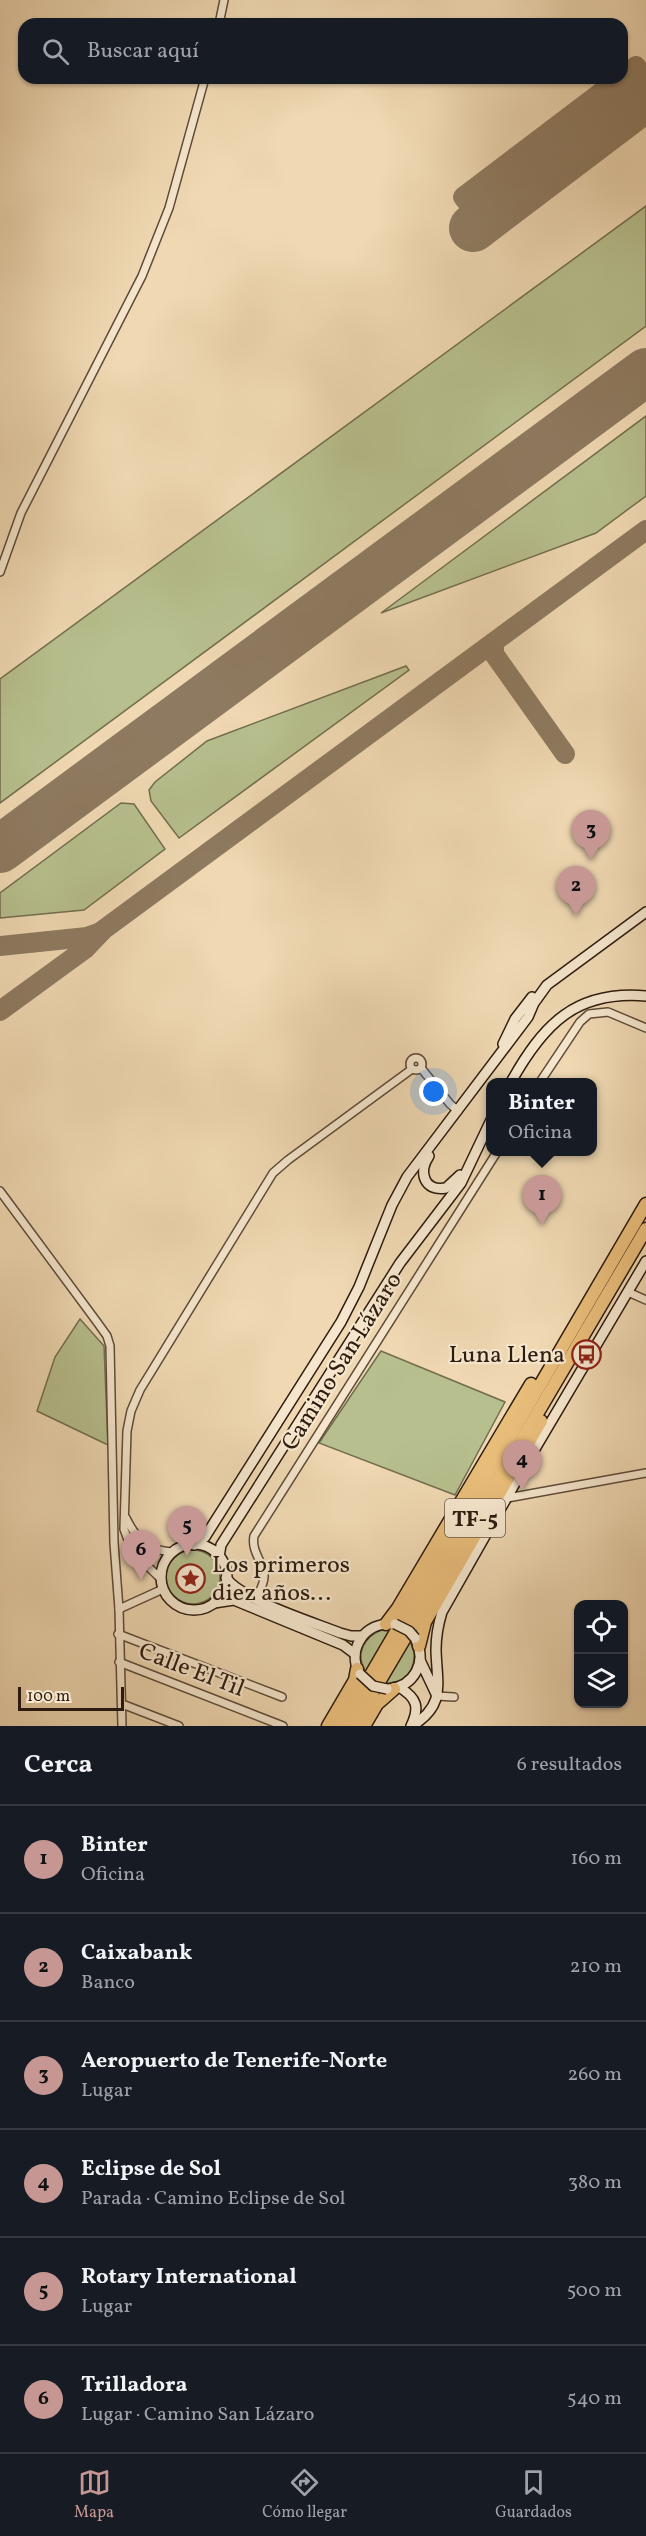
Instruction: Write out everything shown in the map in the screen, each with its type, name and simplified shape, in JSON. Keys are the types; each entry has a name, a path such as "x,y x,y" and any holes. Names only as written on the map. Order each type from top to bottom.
{"highway":[{"name":"TF-5","path":"341,1726 646,1204"},
{"name":"TF-5","path":"353,1726 646,1229"},
{"path":"417,1642 425,1622 591,1331 598,1311"},
{"path":"390,1624 541,1368 560,1351"},
{"path":"328,1726 359,1672"},
{"path":"364,1726 377,1704 393,1688"}],"main road":[{"path":"495,1058 528,1017 543,989 646,912"},
{"path":"468,1167 446,1188 435,1188 423,1177 423,1167 442,1134 502,1047 515,1019 541,986 565,971"},
{"path":"514,1078 540,1037 554,1021 569,1011 587,1002 607,997 646,996"},
{"path":"219,1557 221,1545 400,1263 456,1190 486,1130"},
{"path":"194,1545 205,1536 341,1322 359,1287 401,1188 431,1144 442,1134"},
{"path":"412,1726 429,1713 437,1696 439,1686 436,1640 442,1612 646,1261"},
{"path":"194,1545 208,1548 219,1557 223,1563 226,1578 223,1592 214,1603 207,1607 190,1610 174,1603 163,1589 161,1579 162,1569 173,1552 194,1545"},
{"path":"226,1578 238,1591 256,1599 340,1633 362,1636"},
{"path":"214,1603 234,1600 343,1645 355,1654"},
{"path":"412,1726 417,1706 415,1699 393,1688 373,1686 359,1672 355,1654 362,1636 375,1626 390,1624 403,1627 417,1642 420,1660 437,1696"},
{"path":"393,1688 415,1675 420,1660"}],"street":[{"path":"220,18 224,0"},
{"path":"0,572 21,513 142,276 169,208 203,84"},
{"path":"543,1078 580,1022 589,1014 608,1012 646,1028"},
{"path":"412,1069 410,1062 416,1058 422,1061 421,1068 450,1104 459,1111"},
{"path":"161,1579 132,1551 124,1529 126,1448 131,1411 140,1390 273,1173 412,1069 421,1068"},
{"name":"Camino San Lázaro","path":"256,1599 264,1572 255,1555 254,1536 494,1156"},
{"path":"0,1191 102,1329 110,1346 114,1543 119,1609 122,1726"},
{"path":"628,1292 646,1300"},
{"path":"507,1498 646,1473"},
{"path":"126,1518 140,1540 156,1550 173,1552"},
{"path":"119,1609 163,1589"},
{"path":"118,1634 282,1697"},
{"name":"Calle El Til","path":"119,1662 283,1726"},
{"path":"437,1696 454,1697"},
{"path":"122,1704 179,1726"}],"green space":[{"path":"646,206 646,326 0,803 0,679"},
{"path":"646,416 646,496 596,533 381,613"},
{"path":"406,666 409,670 179,838 151,801 149,790 155,782 207,741"},
{"path":"121,803 134,804 165,849 84,910 0,918 0,893"},
{"path":"80,1319 104,1346 108,1445 37,1411 55,1357"},
{"path":"381,1351 505,1402 455,1495 319,1443"},
{"path":"188,1550 198,1550 208,1554 216,1562 220,1577 216,1592 208,1600 198,1604 188,1604 178,1600 170,1592 166,1582 166,1572 170,1562 178,1554"},
{"path":"384,1629 391,1630 366,1673 361,1659 363,1646 371,1636"},
{"path":"409,1640 414,1656 411,1670 401,1680 384,1683"}],"taxiway":[{"path":"628,72 636,66 646,80"},
{"path":"468,217 646,82"},
{"path":"475,212 463,197 612,84"},
{"path":"0,1011 85,949 103,930 646,530"},
{"path":"494,642 494,654 565,754"},
{"path":"0,946 87,937 101,932"}],"runway":[{"path":"473,228 646,97"},
{"path":"0,849 646,372"}],"place":[{"name":"Aeropuerto de Tenerife-Norte","path":"591,860"},
{"name":"Caixabank","path":"576,916"},
{"name":"Binter","path":"542,1225"},
{"name":"Luna Llena","path":"586,1354"},
{"name":"Eclipse de Sol","path":"522,1490"},
{"name":"Rotary International","path":"187,1556"},
{"name":"Los primeros diez años...","path":"191,1578"},
{"name":"Trilladora","path":"141,1580"}]}
